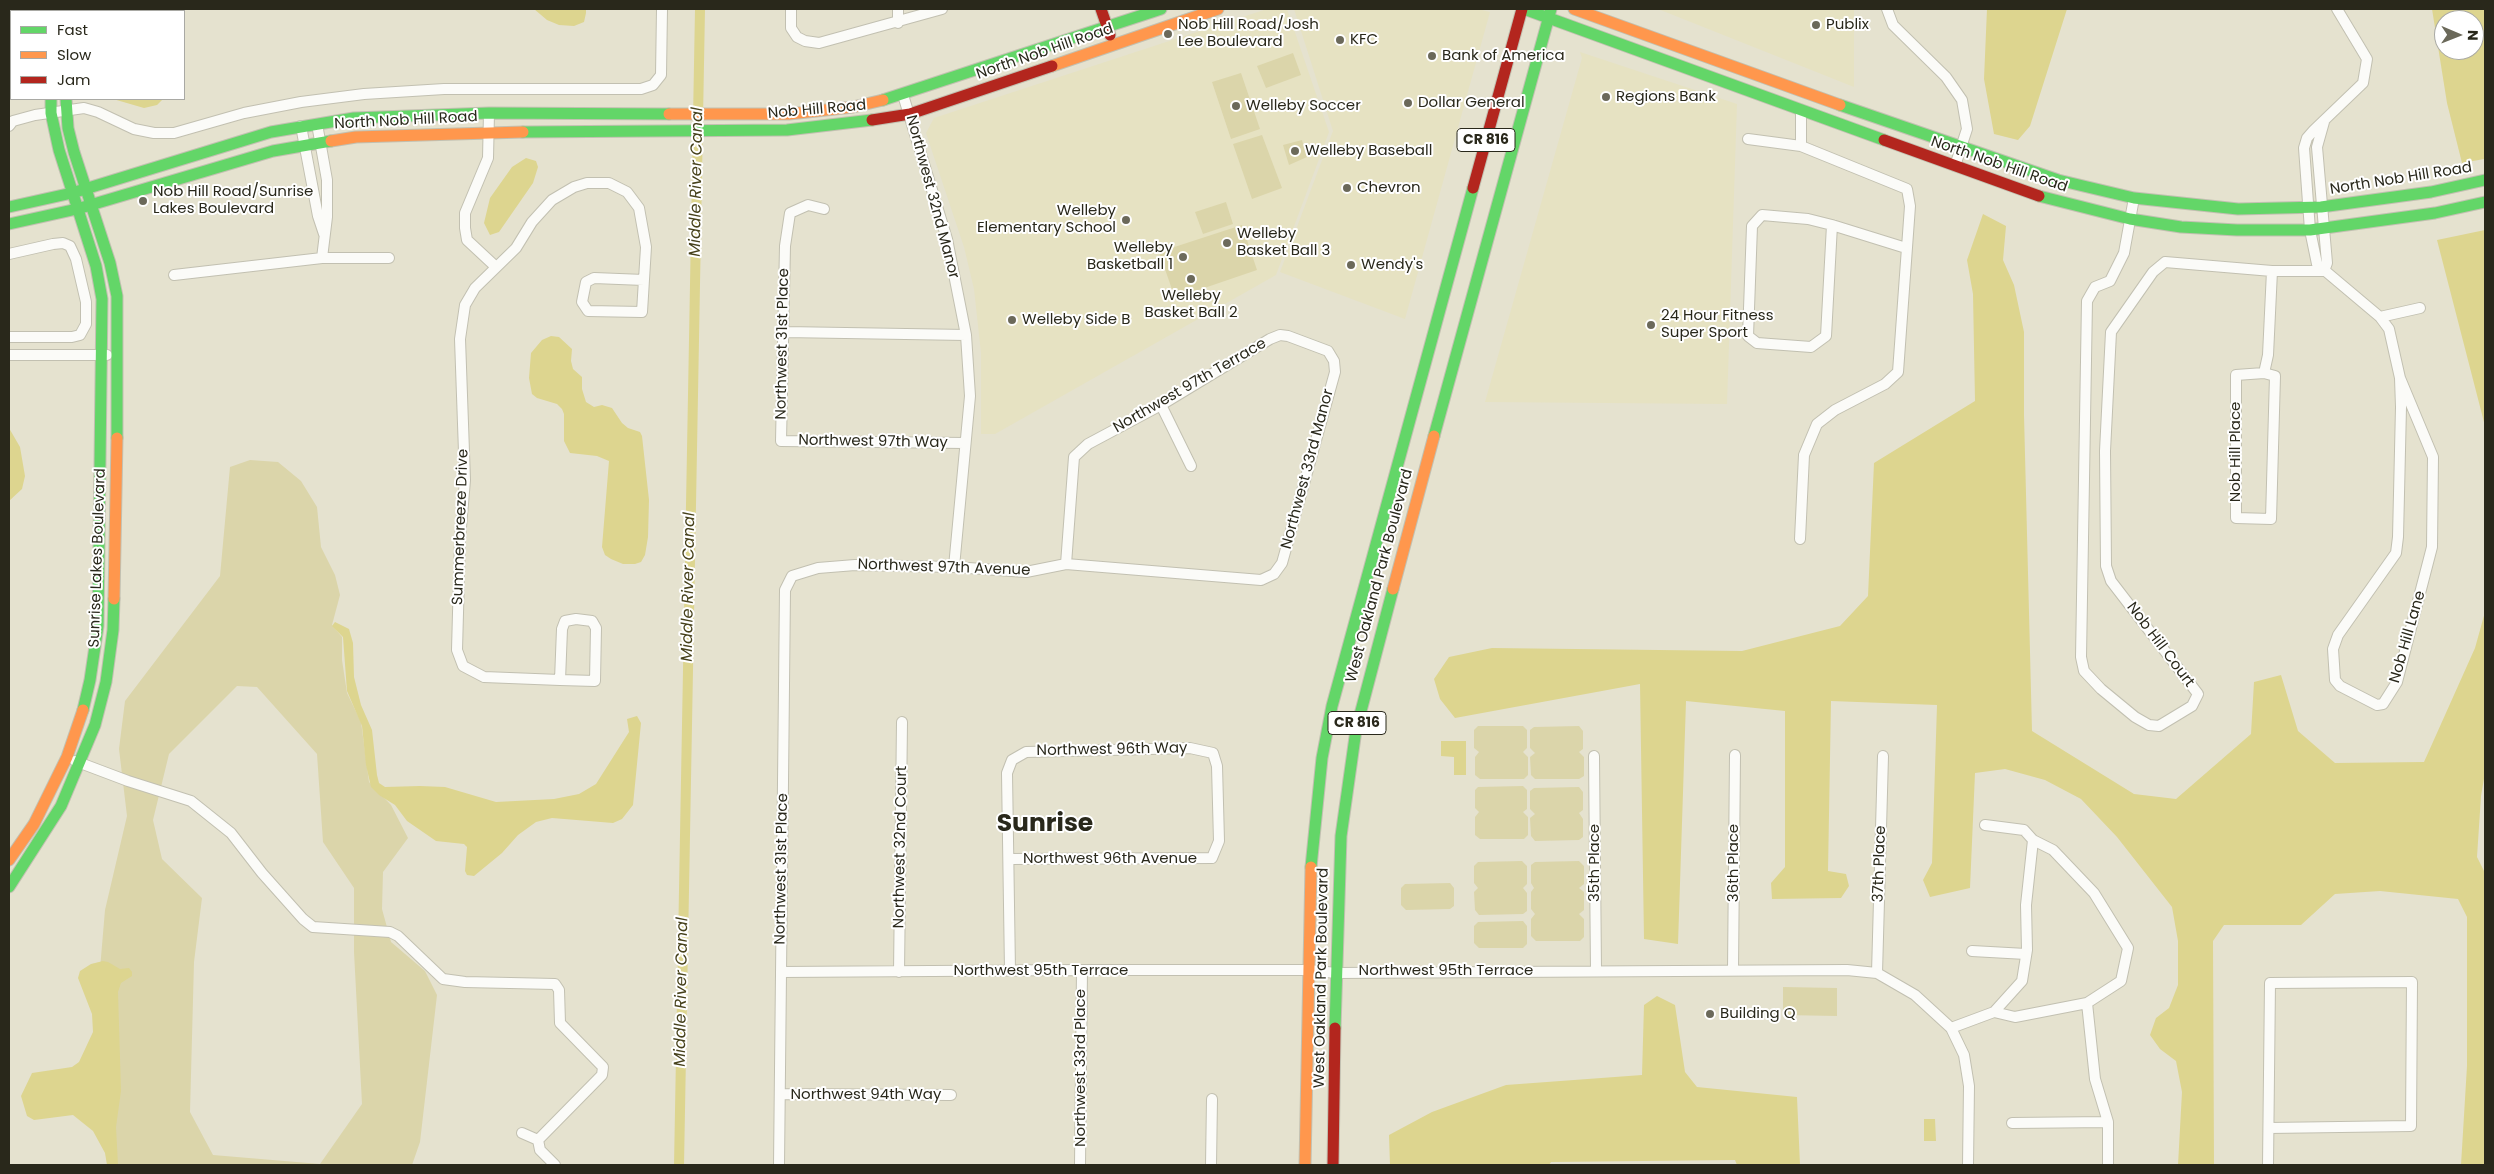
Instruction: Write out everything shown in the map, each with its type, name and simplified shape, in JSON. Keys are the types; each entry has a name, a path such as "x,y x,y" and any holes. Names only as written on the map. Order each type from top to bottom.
{"main road":[{"path":"1101,9 1112,44"},
{"name":"North Nob Hill Road","path":"903,96 1161,9"},
{"name":"North Nob Hill Road","path":"910,114 1218,9"},
{"name":"North Nob Hill Road","path":"1523,9 1550,13 1801,110 2052,201 2130,219 2182,226 2237,230 2310,230 2435,213 2485,202"},
{"name":"West Oakland Park Boulevard","path":"1305,1165 1308,970 1314,816 1332,706 1523,9"},
{"name":"North Nob Hill Road","path":"1574,9 1797,90 2058,180 2134,198 2238,209 2308,208 2431,192 2485,180"},
{"name":"West Oakland Park Boulevard","path":"1333,1165 1336,973 1341,836 1347,783 1362,700 1550,13"},
{"name":"Nob Hill Road","path":"724,114 817,112 903,96"},
{"name":"Sunrise Lakes Boulevard","path":"9,860 38,816 67,757 81,717 90,680 98,626 103,355 102,299 96,266 59,150 51,114 51,100"},
{"name":"Sunrise Lakes Boulevard","path":"9,887 61,806 80,764 95,725 106,682 113,630 118,355 117,296 110,263 74,152 66,104"},
{"name":"North Nob Hill Road","path":"9,207 86,189 220,146 316,124 398,115 489,113 724,114"},
{"name":"Nob Hill Road","path":"726,131 818,128 910,114"},
{"name":"North Nob Hill Road","path":"9,224 77,209 226,163 320,142 400,134 726,131"}],"street":[{"path":"10,120 51,114 66,104 98,112 134,129 154,133 174,133 244,113 301,102 364,94 444,89 642,89 653,85 661,75 662,9"},
{"path":"791,9 791,28 797,37 805,41 819,43 898,23 942,9"},
{"path":"898,9 898,23"},
{"path":"1887,9 1893,25 1946,77 1962,100 1967,129 1955,166"},
{"path":"2318,155 2304,156 2307,138 2364,83 2367,59 2337,9"},
{"name":"Northwest 32nd Manor","path":"903,96 947,239 966,335 970,396 954,567"},
{"path":"1801,110 1801,146"},
{"path":"489,113 488,158 465,213 465,228 467,240 496,267"},
{"path":"2324,271 2327,263 2318,155 2320,132 2325,119"},
{"path":"316,124 327,180 327,217 322,258"},
{"path":"301,126 318,216 324,234"},
{"path":"1748,138 1801,146 1907,189 1910,206 1898,372 1885,384 1835,410 1817,424 1804,455 1800,539"},
{"name":"Nob Hill Lane","path":"2304,156 2310,230 2317,264 2380,317 2389,329 2400,378 2433,457 2432,547 2397,682 2382,704 2377,705 2340,686 2335,680 2333,649 2338,635 2396,553 2401,407 2400,378"},
{"name":"Summerbreeze Drive","path":"560,680 562,629 565,621 576,619 592,621 596,628 595,681 560,680 484,677 462,666 457,650 460,539 465,480 460,339 465,305 476,288 516,248 532,222 552,200 574,187 587,183 610,183 627,192 639,208 646,247 644,280 642,312 588,311 582,302 586,282 594,278 644,280"},
{"name":"Nob Hill Court","path":"2134,198 2124,253 2110,281 2095,287 2087,301 2081,657 2084,671 2101,689 2135,717 2148,725 2159,726 2192,706 2198,694 2111,581 2106,566 2105,451 2111,332 2153,272 2165,262 2272,271 2324,271"},
{"name":"Northwest 31st Place","path":"781,441 786,246 790,213 808,205 824,209"},
{"path":"1832,225 1826,336 1811,347 1757,343 1748,336 1752,226 1762,215 1784,215 1832,225 1906,248"},
{"path":"9,254 53,244 63,243 70,246 76,260 86,302 86,324 80,334 72,337 9,337"},
{"path":"174,275 322,258 389,258"},
{"path":"2264,373 2268,355 2272,271"},
{"path":"2380,317 2420,308"},
{"path":"785,332 966,335"},
{"name":"Northwest 97th Terrace","path":"1066,564 1074,458 1088,444 1280,335 1288,336 1328,351 1334,361"},
{"path":"9,355 118,355"},
{"name":"Northwest 33rd Manor","path":"1274,574 1282,564 1335,372 1334,361"},
{"name":"Nob Hill Place","path":"2264,373 2275,376 2271,519 2236,518 2236,375 2264,373"},
{"path":"1161,404 1191,466"},
{"name":"Northwest 97th Way","path":"781,441 966,443"},
{"name":"Northwest 97th Avenue","path":"792,576 818,568 855,566 954,567 1026,572 1066,564 1260,580 1274,574"},
{"name":"Northwest 31st Place","path":"779,1165 785,590 792,576"},
{"name":"Northwest 32nd Court","path":"899,972 902,722"},
{"name":"Northwest 96th Way","path":"1009,859 1007,773 1012,760 1026,752 1190,748 1213,752 1217,766 1219,842 1212,858"},
{"name":"36th Place","path":"1733,970 1735,755"},
{"name":"35th Place","path":"1594,756 1596,971"},
{"name":"37th Place","path":"1877,973 1883,756"},
{"path":"67,757 80,764 128,782 191,800 231,832 262,873 313,927 390,932 398,936 443,979 465,982 555,984 559,990 560,1023 603,1067 602,1075 538,1140"},
{"path":"1985,825 2024,830 2033,840 2053,850 2094,893 2128,948 2121,981 2087,1003 2015,1017 1994,1012"},
{"path":"1951,1028 1994,1012 2022,981 2026,954 2026,905 2033,840"},
{"name":"Northwest 96th Avenue","path":"1009,859 1212,858"},
{"path":"1009,859 1010,971"},
{"path":"1972,952 2026,954"},
{"name":"Northwest 33rd Place","path":"1080,1165 1082,970"},
{"name":"Northwest 95th Terrace","path":"781,972 1308,970 1336,973 1847,970 1877,973 1915,996 1951,1028 1964,1055 1969,1086 1968,1165"},
{"path":"2268,1165 2270,982 2412,982 2411,1126 2269,1128"},
{"path":"2087,1003 2095,1079 2108,1122 2108,1165"},
{"name":"Northwest 94th Way","path":"781,1094 951,1095"},
{"path":"1211,1165 1212,1099"},
{"path":"2012,1123 2108,1122"},
{"path":"522,1133 538,1140"},
{"path":"538,1140 540,1150 555,1165"}],"shaded area":[{"path":"534,9 586,9 586,13 584,22 574,26 559,25 547,20"},
{"name":"Welleby Elementary School","path":"1267,9 1287,9 1329,132 1276,275 995,434 981,434 981,353 974,289 964,247 926,133 934,118"},
{"path":"1294,9 1478,9 1490,12 1405,319 1280,272 1333,131"},
{"path":"1658,9 1854,9 1854,87"},
{"path":"1987,9 2067,9 2030,126 2018,140 1994,134 1984,79"},
{"path":"2432,9 2485,9 2484,159 2462,163 2447,103 2440,60 2484,60 2484,10 2434,10 2434,22"},
{"path":"1580,52 1737,104 1727,404 1485,402 1582,58"},
{"name":"Welleby Soccer","path":"1293,53 1301,75 1266,88 1257,66"},
{"name":"Welleby Soccer","path":"1241,73 1260,129 1231,139 1212,82"},
{"path":"116,100 162,100 157,105 144,108"},
{"name":"Welleby Soccer","path":"1262,135 1282,188 1252,199 1233,144"},
{"name":"Welleby Baseball","path":"1302,140 1307,157 1289,165 1283,145"},
{"path":"526,158 536,161 538,167 533,183 499,232 490,235 484,223 490,198 512,167"},
{"path":"1226,202 1233,224 1203,234 1195,212"},
{"path":"1983,214 2006,226 2003,260 2014,285 2024,332 2024,415 2032,731 2134,794 2176,799 2251,734 2254,682 2281,675 2298,731 2335,763 2424,762 2475,648 2485,612 2485,773 2481,796 2477,857 2485,873 2485,1165 2461,1165 2467,1066 2467,917 2458,899 2380,891 2335,894 2301,925 2224,925 2213,941 2214,1165 2178,1165 2182,1092 2176,1061 2160,1049 2150,1035 2156,1018 2169,1008 2178,985 2178,941 2172,907 2117,837 2081,799 2045,780 2005,769 1975,773 1970,888 1930,897 1923,880 1932,863 1937,705 1831,701 1828,871 1846,874 1849,886 1841,898 1772,899 1771,883 1785,867 1785,711 1686,701 1678,944 1644,939 1640,684 1455,718 1440,699 1434,679 1449,657 1492,648 1742,651 1840,626 1868,596 1874,463 1975,401 1973,294 1967,260"},
{"path":"1242,225 1257,270 1175,298 1159,252"},
{"path":"2485,230 2485,426 2437,240"},
{"path":"551,336 559,337 572,349 571,361 573,369 582,377 582,389 586,402 594,407 602,405 612,408 622,423 628,428 640,432 642,436 649,500 648,537 645,555 641,562 623,564 605,555 602,547 609,461 597,456 570,453 564,441 564,414 562,409 557,404 537,398 532,394 529,378 531,353 542,340"},
{"path":"9,428 20,447 25,476 22,489 9,501"},
{"path":"250,460 278,462 301,481 317,507 321,547 335,575 340,595 332,625 342,637 342,660 347,693 361,722 369,782 391,805 408,838 383,872 382,909 391,942 425,971 437,995 420,1142 412,1165 114,1165 100,969 105,910 127,816 119,749 125,701 220,576 230,467","holes":["237,686 257,687 317,754 323,842 354,888 354,952 362,1104 320,1164 213,1155 190,1112 194,962 202,898 162,859 153,820 169,754"]},
{"path":"335,622 349,629 353,643 354,677 361,705 372,730 379,783 385,787 445,787 496,802 554,799 579,794 596,784 629,732 627,719 637,716 641,723 633,805 622,819 613,823 552,818 536,822 518,835 502,853 474,876 467,875 465,871 467,847 464,844 436,841 407,821 395,805 379,795 371,787 366,765 362,726 347,691 343,637 332,626"},
{"path":"1478,726 1523,726 1527,730 1527,748 1523,752 1528,757 1528,775 1524,779 1480,779 1475,775 1475,757 1479,752 1474,748 1474,730"},
{"path":"1579,726 1583,731 1583,749 1579,752 1584,757 1584,776 1579,779 1535,779 1531,775 1530,757 1535,753 1530,748 1530,730 1534,727"},
{"path":"1441,741 1466,741 1466,775 1454,775 1454,757 1441,756"},
{"path":"1523,786 1527,790 1527,809 1523,812 1528,817 1528,835 1524,839 1480,839 1475,835 1475,817 1479,812 1475,808 1475,790 1478,787"},
{"path":"1579,787 1583,792 1583,810 1579,813 1583,819 1583,837 1579,840 1535,841 1531,836 1530,818 1535,814 1530,809 1530,791 1534,788"},
{"path":"1522,861 1527,866 1527,884 1523,888 1527,893 1527,911 1523,914 1479,915 1475,910 1474,892 1478,888 1474,883 1474,866 1478,862"},
{"path":"1579,861 1584,866 1584,884 1579,888 1584,892 1584,910 1579,914 1584,919 1584,937 1580,941 1536,941 1531,936 1531,919 1535,914 1531,909 1531,892 1534,888 1531,883 1531,865 1535,862"},
{"path":"1450,883 1454,888 1454,906 1450,909 1406,910 1401,905 1401,888 1405,884"},
{"path":"1523,921 1527,926 1527,944 1523,948 1479,948 1474,943 1474,926 1478,922"},
{"path":"103,961 120,969 129,968 132,972 132,976 121,983 118,992 121,1091 116,1127 118,1165 107,1165 105,1153 93,1131 73,1115 34,1120 27,1116 21,1096 32,1073 72,1067 79,1062 93,1032 92,1014 78,978 80,971 91,964"},
{"path":"1783,987 1837,988 1837,1016 1783,1015"},
{"path":"1657,996 1675,1005 1685,1072 1697,1087 1797,1097 1800,1165 1737,1165 1735,1160 1551,1162 1549,1165 1390,1165 1389,1135 1432,1112 1506,1085 1642,1075 1644,1005"},
{"path":"1924,1119 1935,1119 1936,1141 1924,1141"}],"waterway":[{"name":"Middle River Canal","path":"679,1165 700,9"}],"traffic: fast":[{"path":"883,100 1161,9"},
{"path":"1524,9 1884,140"},
{"path":"1434,436 1551,9"},
{"path":"51,100 51,113 59,150 96,266 102,299 98,626 90,680 83,710"},
{"path":"66,100 68,128 74,152 110,263 117,296 117,438"},
{"path":"1840,105 2058,180 2134,198 2238,209 2321,207 2431,192 2485,180"},
{"path":"9,207 72,193 271,132 354,118 489,113 669,114"},
{"path":"523,132 787,130 872,120"},
{"path":"9,224 77,209 273,151 331,141"},
{"path":"1311,867 1322,758 1332,706 1473,188"},
{"path":"2039,196 2130,219 2181,227 2237,230 2310,230 2435,213 2485,202"},
{"path":"1335,1028 1341,836 1356,730 1393,589"},
{"path":"9,887 61,806 95,725 106,682 113,630 114,599"}],"traffic: slow":[{"path":"1052,66 1218,9"},
{"path":"1574,9 1840,105"},
{"path":"669,114 789,114 853,107 883,100"},
{"path":"331,141 356,137 523,132"},
{"path":"1393,589 1434,436"},
{"path":"114,599 117,438"},
{"path":"9,860 34,824 67,757 83,710"},
{"path":"1305,1165 1311,867"}],"traffic: jam":[{"path":"1101,9 1110,35"},
{"path":"1473,188 1522,9"},
{"path":"872,120 910,114 1052,66"},
{"path":"1884,140 2039,196"},
{"path":"1333,1165 1335,1028"}],"place":[{"name":"Publix","path":"1816,25"},
{"name":"Nob Hill Road/Josh Lee Boulevard","path":"1168,34"},
{"name":"KFC","path":"1340,40"},
{"name":"Bank of America","path":"1432,56"},
{"name":"Regions Bank","path":"1606,97"},
{"name":"Dollar General","path":"1408,103"},
{"name":"Welleby Soccer","path":"1236,106"},
{"name":"Welleby Baseball","path":"1295,151"},
{"name":"Chevron","path":"1347,188"},
{"name":"Nob Hill Road/Sunrise Lakes Boulevard","path":"143,201"},
{"name":"Welleby Elementary School","path":"1126,220"},
{"name":"Welleby Basket Ball 3","path":"1227,243"},
{"name":"Welleby Basketball 1","path":"1183,257"},
{"name":"Wendy's","path":"1351,265"},
{"name":"Welleby Basket Ball 2","path":"1191,279"},
{"name":"Welleby Side B","path":"1012,320"},
{"name":"24 Hour Fitness Super Sport","path":"1651,325"},
{"name":"Building Q","path":"1710,1014"}],"district":[{"name":"Sunrise","path":"1045,825"}]}
